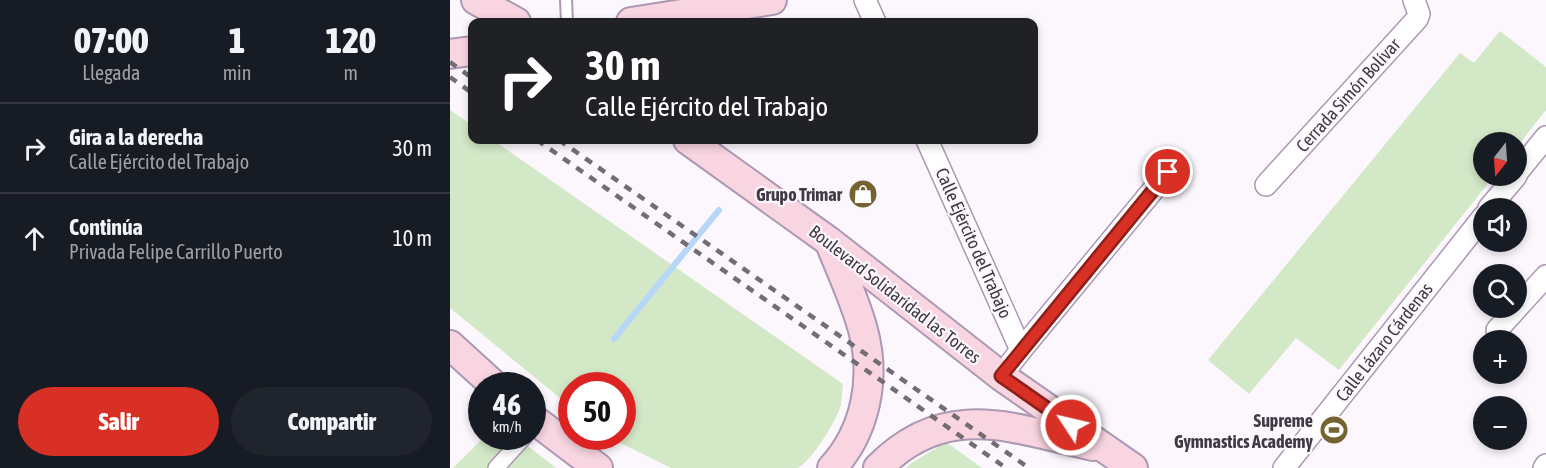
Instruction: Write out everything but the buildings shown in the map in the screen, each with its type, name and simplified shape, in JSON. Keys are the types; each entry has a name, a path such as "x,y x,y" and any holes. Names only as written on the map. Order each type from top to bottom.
{"main road":[{"path":"476,0 509,18"},
{"path":"675,18 772,0"},
{"path":"450,54 468,52"},
{"name":"Boulevard Solidaridad las Torres","path":"694,144 830,242 1001,376 1133,468"},
{"path":"830,242 862,327 869,366 864,407 858,426 849,444 831,468"},
{"path":"450,345 480,372"},
{"path":"878,468 902,447 918,437 954,425 973,423 994,424 1107,449"},
{"path":"546,435 598,468"}],"street":[{"path":"865,0 873,18"},
{"name":"Cerrada Simón Bolívar","path":"1266,185 1417,19 1419,14 1414,0"},
{"path":"1527,163 1545,143"},
{"name":"Calle Ejército del Trabajo","path":"929,144 1021,350"},
{"path":"1001,376 1168,172"},
{"path":"1498,198 1507,186"},
{"name":"Calle Lázaro Cárdenas","path":"1284,468 1473,230"},
{"path":"1497,330 1546,276"},
{"path":"496,468 511,450"}],"lane":[{"path":"566,0 567,18"}],"green space":[{"path":"1500,31 1546,67 1546,110 1527,134 1527,132 1473,132 1473,186 1486,186 1476,198 1473,198 1473,202 1339,370 1296,338 1249,394 1208,360 1460,53 1474,63"},
{"path":"450,110 468,122 468,144 499,144 843,384 841,405 828,432 810,458 798,468 671,468 634,450 636,372 558,372 558,396 546,387 546,372 528,372 450,308"},
{"path":"946,442 982,468 906,468 910,464"},
{"path":"471,450 533,450 556,468 453,468"}],"waterway":[{"path":"614,339 719,210"}],"railway":[{"path":"450,62 468,75"},
{"path":"450,77 468,90"},
{"path":"543,144 1006,468"},
{"path":"565,144 1029,468"}],"place":[{"name":"Grupo Trimar","path":"863,194"},
{"name":"Supreme Gymnastics Academy","path":"1334,430"}],"route":[{"path":"1071,425 1001,376 1168,172"}]}
